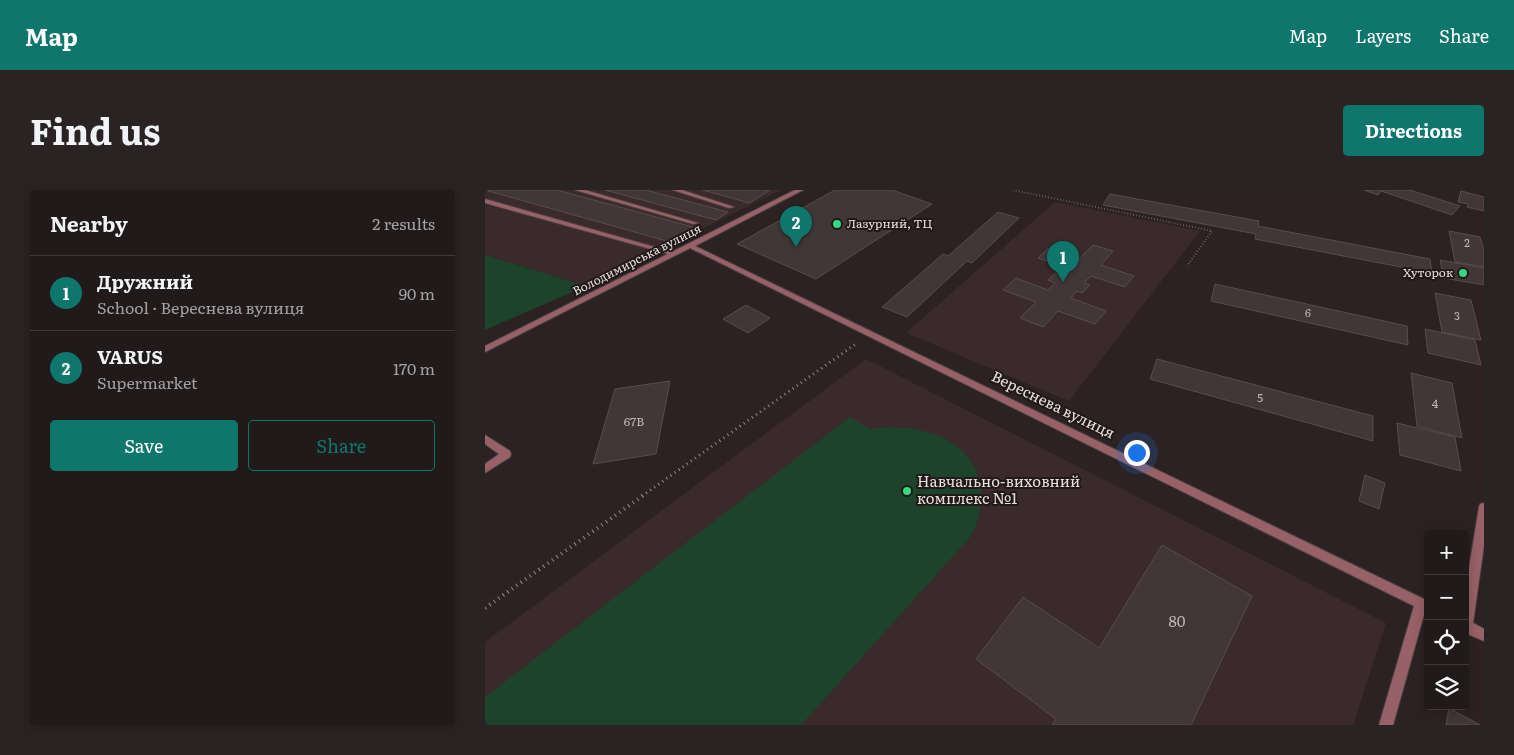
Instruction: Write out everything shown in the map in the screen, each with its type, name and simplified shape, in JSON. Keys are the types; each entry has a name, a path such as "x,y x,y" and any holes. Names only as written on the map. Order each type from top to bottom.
{"street":[{"path":"578,190 695,223"},
{"path":"676,190 731,207"},
{"name":"Володимирська вулиця","path":"485,349 800,190"},
{"path":"485,201 674,254"},
{"name":"Вереснева вулиця","path":"690,246 1424,605"},
{"path":"485,439 506,454 485,469"},
{"path":"1467,620 1484,507"},
{"path":"1386,725 1424,605"},
{"path":"1469,628 1484,635"}],"path":[{"path":"1013,190 1212,230 1187,266"},
{"path":"485,608 869,334"}],"shaded area":[{"path":"485,190 781,190 586,286 485,255"},
{"path":"1055,202 1200,231 1069,401 906,333"},
{"name":"Навчально-виховний комплекс №1","path":"866,359 1386,623 1353,725 485,725 485,642"}],"green space":[{"path":"485,255 586,286 485,330"},
{"path":"850,417 869,429 895,427 920,430 942,437 960,449 973,465 981,485 980,509 971,536 801,725 485,725 485,697"}],"building":[{"path":"485,190 557,190 693,227 670,242"},
{"path":"605,190 646,190 728,212 716,220"},
{"path":"703,190 770,190 749,203"},
{"name":"Лазурний, ТЦ","path":"835,190 892,190 932,204 816,279 737,244"},
{"path":"1364,190 1410,190 1460,206 1452,215 1381,191 1378,195"},
{"path":"1461,191 1484,197 1484,211 1467,207 1468,204 1458,202"},
{"path":"1110,194 1259,221 1258,226 1430,259 1432,273 1255,239 1256,234 1103,205"},
{"path":"998,212 1019,218 972,263 967,261 907,317 882,307 943,254 948,256"},
{"path":"1449,231 1480,237 1484,250 1484,267 1455,262"},
{"path":"1093,245 1113,251 1101,265 1134,276 1125,287 1091,276 1084,283 1090,285 1082,293 1077,291 1071,298 1106,311 1095,324 1058,311 1043,327 1020,318 1036,302 1003,290 1016,278 1048,290 1055,283 1048,280 1056,273 1063,275 1069,268 1038,258 1049,248 1080,258"},
{"name":"Хуторок","path":"1440,260 1484,268 1484,285 1444,278"},
{"path":"1215,284 1407,326 1408,345 1211,301"},
{"path":"1435,293 1471,300 1481,340 1442,332"},
{"path":"746,305 770,318 748,333 723,319"},
{"path":"1425,329 1475,340 1481,365 1428,353"},
{"path":"1157,359 1373,416 1373,441 1150,379"},
{"path":"1411,373 1452,383 1462,438 1417,426"},
{"path":"670,381 656,454 593,464 615,389"},
{"path":"1397,423 1455,437 1461,471 1400,455"},
{"path":"1365,475 1385,483 1379,509 1359,501"},
{"path":"1162,545 1252,596 1191,725 1052,725 1056,719 976,659 1023,597 1099,648"},
{"path":"1449,710 1453,710 1480,725 1446,725"}],"place":[{"name":"Лазурний, ТЦ","path":"837,224"},
{"name":"VARUS","path":"796,247"},
{"name":"Хуторок","path":"1463,273"},
{"name":"Дружний","path":"1063,282"},
{"name":"Навчально-виховний комплекс №1","path":"907,491"}]}
